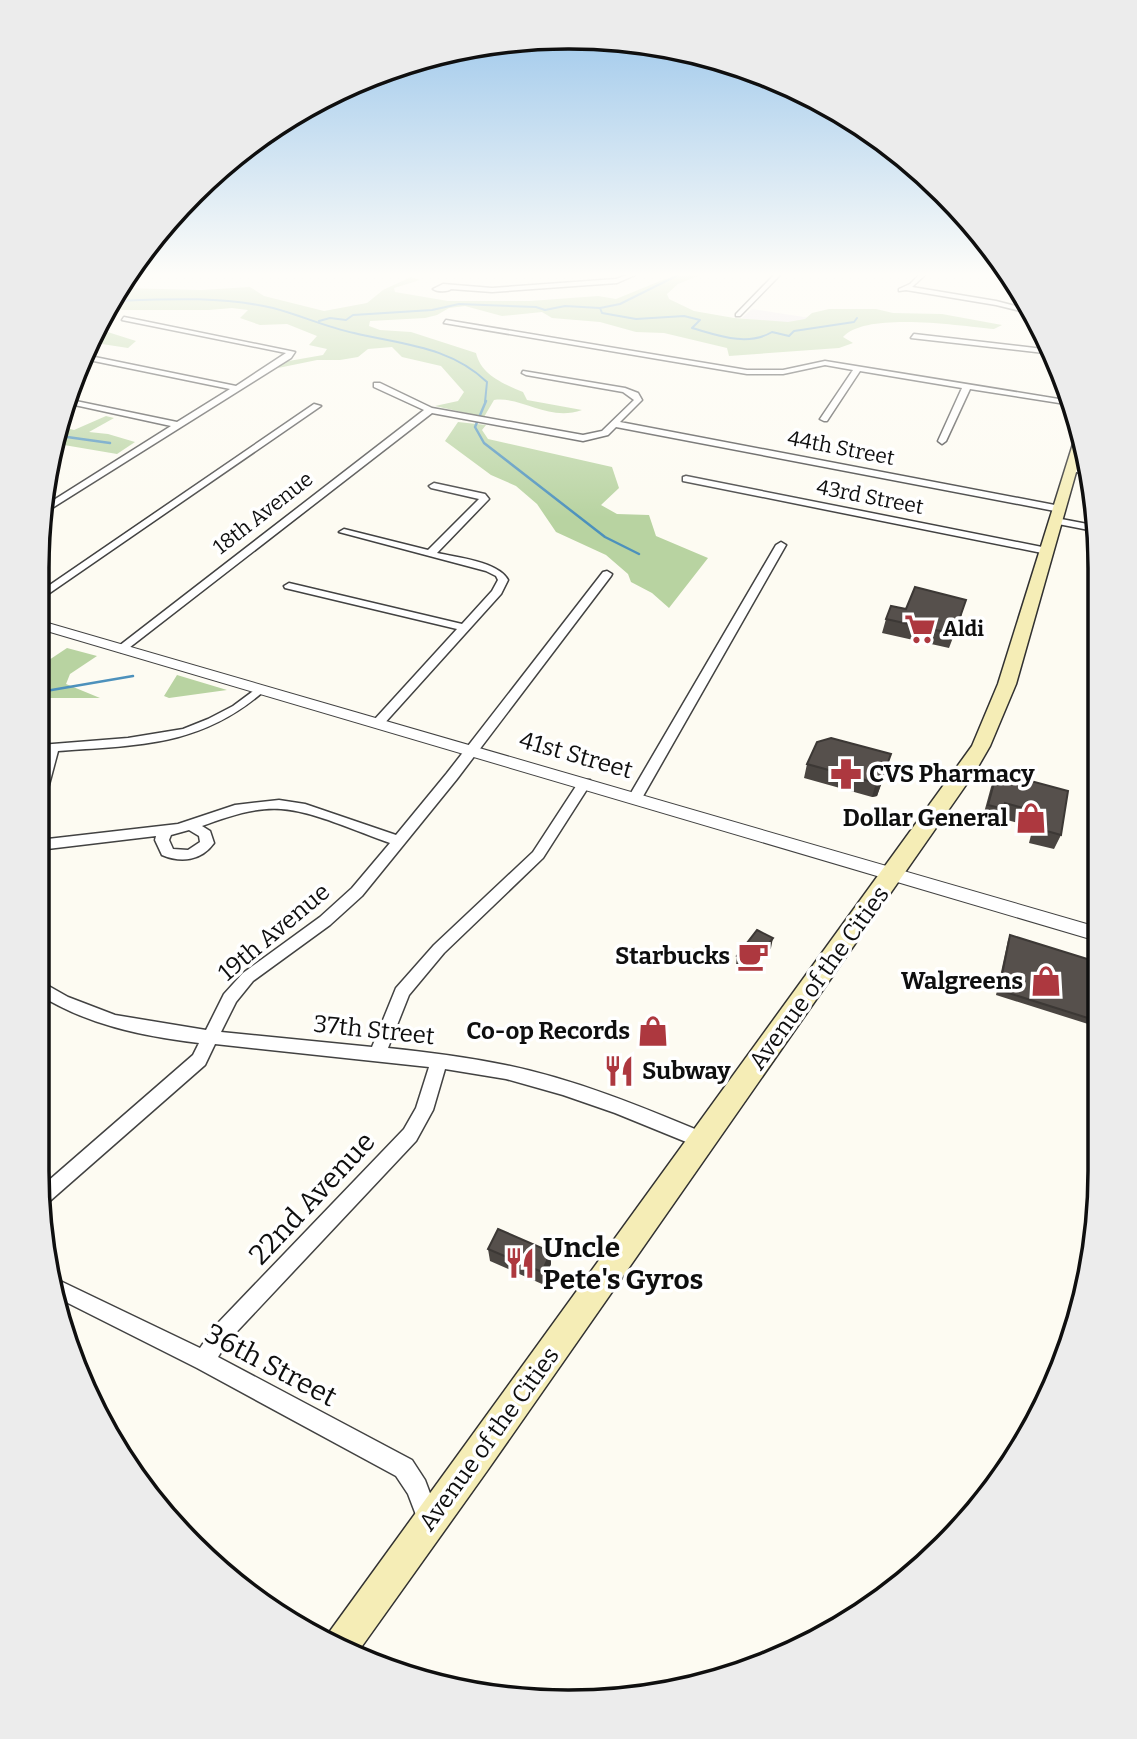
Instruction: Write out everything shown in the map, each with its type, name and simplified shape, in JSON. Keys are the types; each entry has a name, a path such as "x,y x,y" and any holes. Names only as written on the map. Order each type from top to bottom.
{"main road":[{"name":"Avenue of the Cities","path":"345,1639 701,1140 895,874 981,746 1007,684 1075,455"}],"street":[{"path":"53,505 288,356"},
{"path":"652,356 747,372 783,372 820,363 1059,400"},
{"path":"94,359 236,388"},
{"path":"824,419 859,368"},
{"path":"377,385 430,410 588,438 605,433 616,424 636,404 638,397 633,393 526,373"},
{"path":"942,441 967,386"},
{"path":"77,403 178,425"},
{"path":"49,590 317,406"},
{"name":"18th Avenue","path":"121,649 430,410"},
{"name":"44th Street","path":"616,424 1058,515 1086,525"},
{"path":"1071,468 1078,469"},
{"name":"43rd Street","path":"685,479 1046,551"},
{"path":"430,554 482,503 484,497 434,486"},
{"path":"344,532 490,569 503,577 501,587 378,723"},
{"path":"635,798 781,545"},
{"name":"19th Avenue","path":"50,1191 186,1073 205,1051 230,998 248,977 357,892 400,841 607,574"},
{"path":"289,586 463,627"},
{"name":"41st Street","path":"49,628 1088,931"},
{"path":"49,748 186,733 228,717 260,689"},
{"path":"377,1055 402,992 439,948 538,855 585,783"},
{"path":"49,844 164,831 192,826 236,809 278,804 300,807 400,841"},
{"path":"164,831 163,844 167,852 184,856 198,851 207,843 205,834 192,826"},
{"name":"37th Street","path":"49,991 99,1016 131,1025 211,1037 481,1067 544,1082 701,1140"},
{"name":"22nd Avenue","path":"204,1361 222,1334 410,1135 424,1110 439,1062"},
{"name":"36th Street","path":"64,1291 204,1361 404,1468 416,1488 430,1522"}],"green space":[{"path":"316,356 359,356 317,360 278,368 283,362"},
{"path":"477,356 488,373 523,392 527,400 582,410 558,413 515,402 494,400 484,417 435,406 458,401 464,392 441,366 402,357"},
{"path":"106,416 114,418 89,432 135,442 117,454 64,445 69,429 74,430"},
{"path":"458,422 486,425 482,430 488,439 612,467 619,488 601,505 617,514 649,515 656,536 708,558 669,608 652,593 631,582 628,574 606,555 556,532 537,504 516,486 491,475 445,441"},
{"path":"67,648 97,656 70,674 66,684 100,698 49,698 49,660"},
{"path":"177,675 227,690 169,698 164,696"}],"building":[{"path":"915,587 966,600 954,634 886,619 891,606 906,609"},
{"path":"831,738 891,754 881,781 876,783 807,764 817,742"},
{"path":"997,772 1068,791 1061,835 1036,828 1039,812 1005,803 1004,809 988,805"},
{"path":"757,930 773,938 753,964 737,956"},
{"name":"Walgreens","path":"1010,935 1088,959 1088,1018 999,990"},
{"path":"498,1229 551,1252 542,1272 488,1249"}],"waterway":[{"path":"446,356 472,370 487,382 485,402"},
{"path":"486,401 475,427 484,443 605,537 639,554"},
{"path":"66,437 110,443"},
{"path":"49,690 133,676"}],"place":[{"name":"Aldi","path":"920,629"},
{"name":"CVS Pharmacy","path":"846,774"},
{"name":"Dollar General","path":"1031,818"},
{"name":"Starbucks","path":"753,956"},
{"name":"Walgreens","path":"1046,981"},
{"name":"Co-op Records","path":"653,1031"},
{"name":"Subway","path":"619,1071"},
{"name":"Uncle Pete's Gyros","path":"520,1263"}]}
